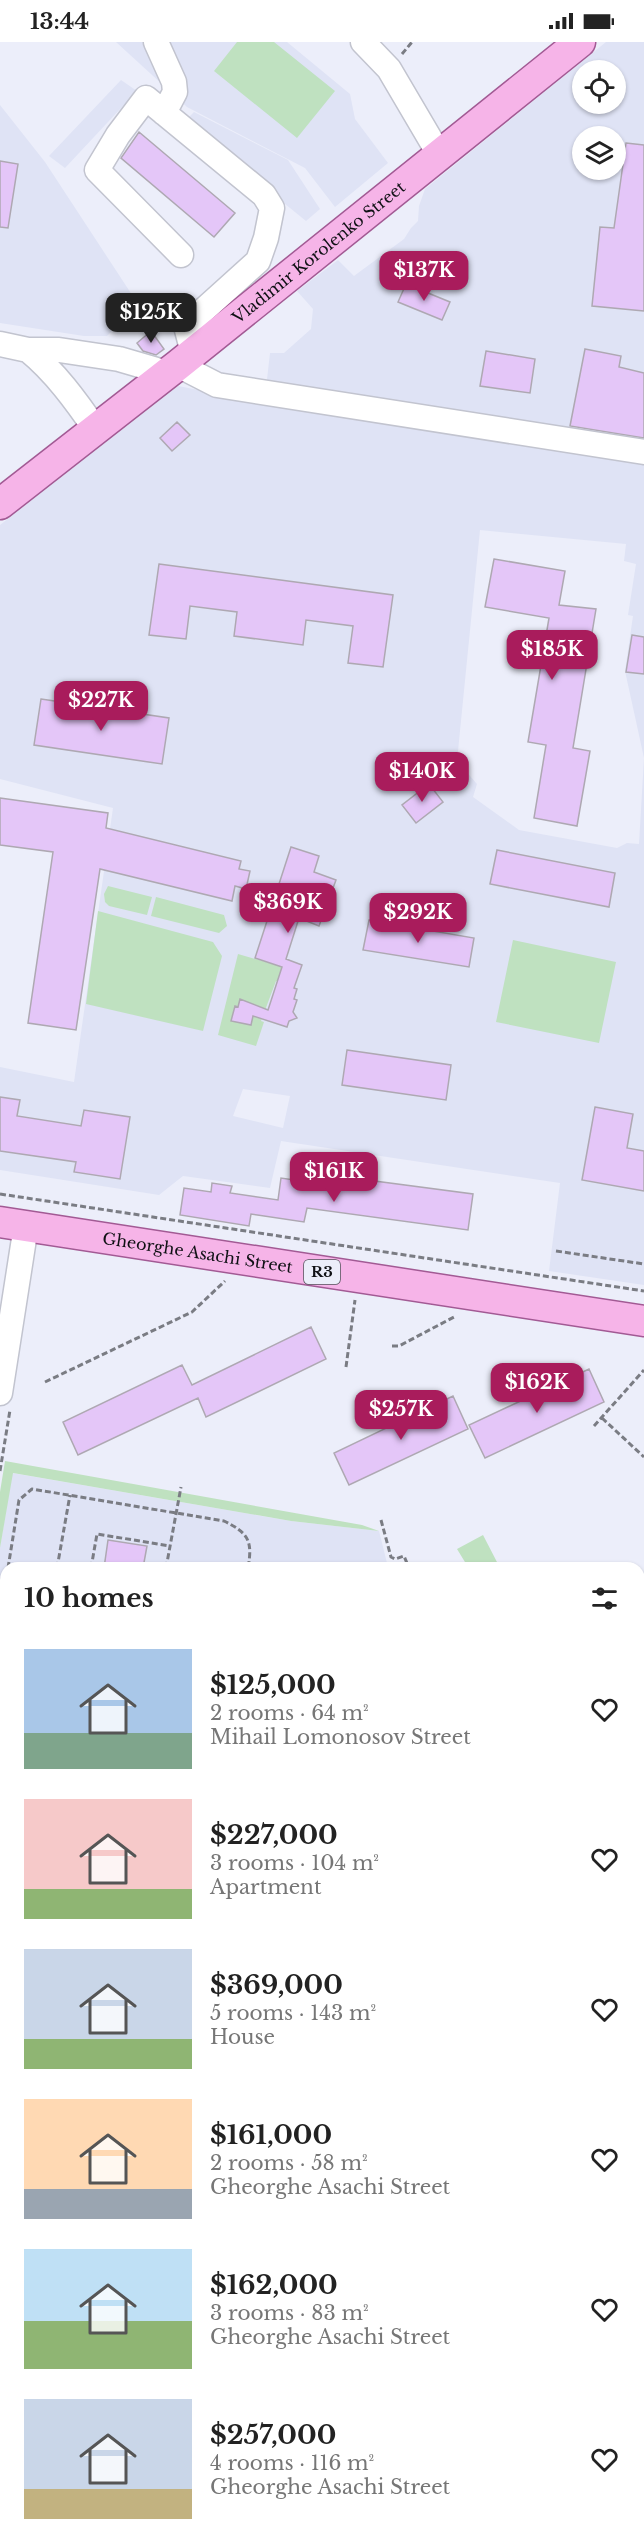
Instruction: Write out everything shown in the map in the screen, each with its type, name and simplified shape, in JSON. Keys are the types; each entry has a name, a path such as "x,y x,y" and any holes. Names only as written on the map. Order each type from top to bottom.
{"main road":[{"name":"Vladimir Korolenko Street","path":"0,504 96,430 580,42"},
{"name":"Gheorghe Asachi Street","path":"13,1224 644,1321"}],"street":[{"path":"156,42 174,82 175,92 164,113"},
{"path":"363,42 389,69 439,154"},
{"path":"179,363 186,326 258,261 266,238 272,208 264,195 146,98 118,135 97,170 181,255"},
{"path":"0,344 28,350 59,350 119,359 179,363 217,385 644,452"},
{"path":"28,350 42,361 96,430"},
{"path":"0,1393 13,1224"}],"path":[{"path":"0,1194 644,1292"},
{"path":"556,1251 644,1264"},
{"path":"45,1383 192,1312 232,1274"},
{"path":"346,1367 358,1278"},
{"path":"392,1346 399,1346 457,1316"},
{"path":"594,1426 644,1370"},
{"path":"602,1418 644,1457"},
{"path":"167,1562 181,1487"},
{"path":"9,1562 19,1500 32,1489 224,1521 244,1533 251,1553 249,1562"},
{"path":"58,1562 70,1495"},
{"path":"381,1520 391,1557 395,1559 404,1556 406,1562"},
{"path":"92,1562 97,1534 170,1546"}],"shaded area":[{"path":"116,42 287,42 350,94 355,119 388,163 335,207 305,168 187,107"},
{"path":"606,42 644,42 644,758 644,1285 549,1271 560,1183 281,1141 270,1188 183,1176 159,1195 0,1170 0,1067 74,1082 113,808 0,779 0,525 178,386 204,391 242,383 253,378 252,385 266,388 270,353 284,353 311,329 313,309 297,291 338,260 354,276 404,239 418,221 419,206 425,189 572,70 572,114 626,114 626,60 584,60","holes":["480,530 626,544 624,561 636,564 628,615 633,616 625,671 644,758 639,844 627,843 617,848 519,830 473,797 477,784 457,761","243,1089 290,1096 283,1128 233,1116"]},
{"path":"121,80 137,91 65,168 49,156"},
{"path":"0,105 45,162 138,304 107,336 84,336 0,323"},
{"path":"194,112 288,160 320,209 306,221 184,122"},
{"path":"12,1473 291,1521 379,1531 387,1562 0,1562 0,1548"}],"green space":[{"path":"237,42 274,42 335,91 297,138 214,71"},
{"path":"108,886 152,897 147,915 109,906 105,902 104,894"},
{"path":"156,897 224,915 227,926 219,933 151,916"},
{"path":"98,911 213,942 222,956 203,1031 86,1004"},
{"path":"513,940 616,962 599,1043 496,1022"},
{"path":"238,954 283,967 280,981 276,981 261,1021 264,1022 256,1046 218,1035"},
{"path":"5,1461 362,1525 379,1531 291,1521 13,1473 0,1548 0,1492"},
{"path":"483,1535 497,1562 465,1562 457,1549"}],"building":[{"path":"139,132 235,213 214,237 121,158"},
{"path":"626,143 644,145 644,311 592,306 600,227 614,228 621,180 626,180"},
{"path":"0,161 18,164 8,228 0,227"},
{"path":"406,284 450,302 442,320 398,302"},
{"path":"151,331 164,349 156,355 143,351 137,343"},
{"path":"585,349 621,356 619,367 644,373 644,438 570,426"},
{"path":"486,351 535,359 530,393 480,386"},
{"path":"177,422 190,435 172,451 160,438"},
{"path":"494,559 565,571 559,605 596,609 573,748 590,751 577,826 534,818 546,745 528,742 549,618 485,607"},
{"path":"159,564 393,595 383,667 348,663 353,626 306,620 303,645 234,636 237,612 190,606 186,639 149,635"},
{"path":"632,635 644,637 644,674 626,672"},
{"path":"41,699 169,718 162,764 34,745"},
{"path":"429,784 443,802 416,823 402,805"},
{"path":"0,798 108,813 106,828 241,861 239,869 250,871 246,889 235,886 232,901 100,869 76,1030 28,1023 53,852 0,845"},
{"path":"291,847 319,856 314,872 336,880 319,926 299,918 286,959 302,965 294,988 297,989 294,999 297,1000 293,1012 297,1018 289,1021 287,1027 253,1016 251,1025 231,1021 235,1006 238,1007 240,999 268,1010 282,967 255,958"},
{"path":"497,850 615,873 609,907 490,884"},
{"path":"369,920 474,938 469,967 363,950"},
{"path":"347,1050 451,1065 446,1100 342,1085"},
{"path":"0,1097 20,1100 17,1116 81,1126 84,1110 130,1117 120,1179 74,1172 76,1162 0,1151"},
{"path":"595,1107 633,1114 627,1148 644,1151 644,1191 582,1180"},
{"path":"329,1175 473,1194 468,1230 307,1208 304,1222 251,1214 249,1226 180,1215 184,1188 211,1192 212,1183 232,1186 230,1193 278,1200 281,1178 328,1185"},
{"path":"311,1327 326,1359 206,1417 198,1398 78,1455 63,1422 182,1365 192,1385"},
{"path":"589,1369 604,1402 485,1458 469,1425"},
{"path":"453,1396 468,1429 349,1485 334,1453"},
{"path":"108,1540 147,1546 144,1562 105,1562"}]}
